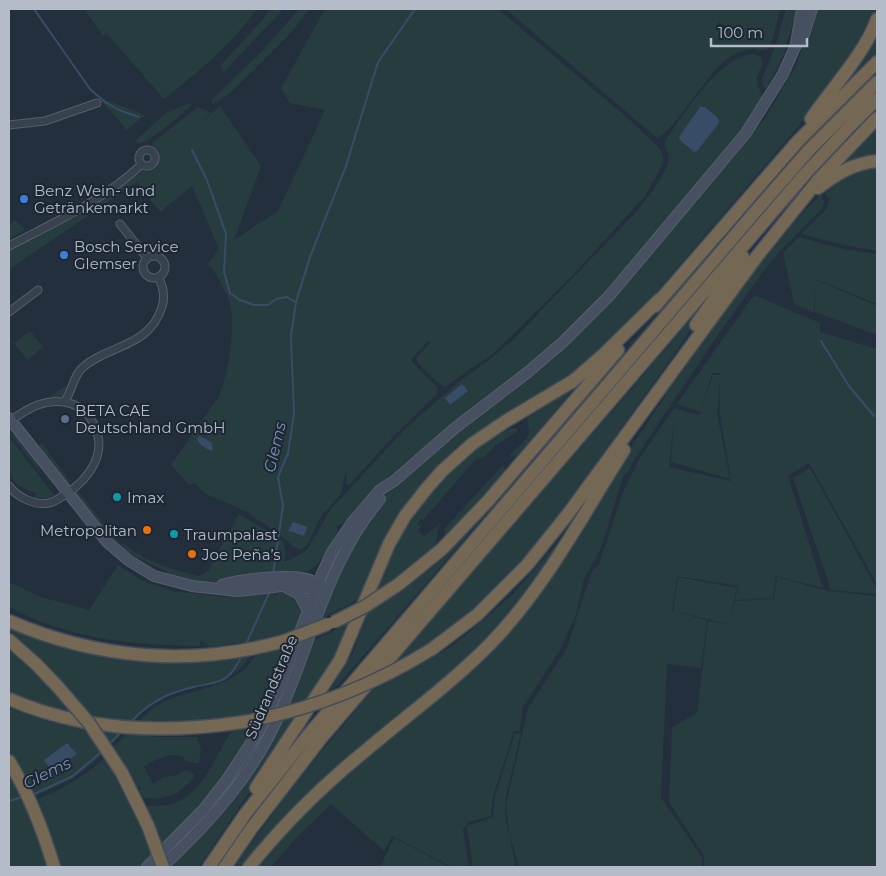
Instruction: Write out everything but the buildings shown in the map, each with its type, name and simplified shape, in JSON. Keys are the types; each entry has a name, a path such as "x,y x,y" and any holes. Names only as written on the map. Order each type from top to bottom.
{"highway":[{"path":"785,156 862,48 873,30 877,19"},
{"path":"9,621 45,635 96,650 157,657 211,655 248,650 279,642 331,623 364,606 399,584 442,549 488,502 660,299 785,156 812,126 877,62"},
{"path":"209,867 246,813 310,732 761,205 809,150 877,82"},
{"path":"225,867 251,829 328,730 793,189 877,99"},
{"path":"9,699 46,713 107,725 148,729 200,728 244,722 300,709 347,693 390,673 432,649 477,615 527,565 563,520 739,280 819,179 877,118"},
{"path":"799,204 832,177 844,170 859,164 877,161"},
{"path":"645,408 655,386 714,298 793,189"},
{"path":"219,853 230,828 340,660 389,544 413,505 442,471 462,453 506,421 573,381 603,355 660,299"},
{"path":"249,867 309,800 362,753 460,672 514,616 569,542 654,405 665,381"},
{"path":"9,640 36,664 89,723 122,773 148,826 162,867"},
{"path":"9,761 35,810 54,867"}],"main road":[{"path":"796,47 802,9"},
{"path":"10,420 107,542 128,560 154,576 197,587 237,591 263,583 303,578 310,575 320,567 351,524 380,490 394,481 455,428 528,372 596,310 726,159 746,133 784,74 804,34 812,9"},
{"name":"Südrandstraße","path":"162,867 212,818 255,760 279,715 321,606 352,538 394,481"},
{"name":"Südrandstraße","path":"147,867 204,808 244,756 260,729 274,700 332,552"},
{"path":"282,581 291,586 311,588 325,584 333,577"},
{"path":"303,578 311,580 317,587 322,599 321,606"},
{"path":"282,581 299,594 308,610"}],"street":[{"path":"9,125 45,121 97,103"},
{"path":"9,246 80,210 128,177 142,164"},
{"path":"120,224 147,258"},
{"path":"154,256 164,261 165,269 158,278 148,276 144,271 143,264 147,258 154,256"},
{"path":"64,402 70,395 73,382 80,370 92,360 137,340 153,326 158,317 163,299 162,288 158,278"},
{"path":"9,312 38,290"},
{"path":"9,486 18,494 34,502 49,503 76,487 91,471 99,452 98,433 87,412 79,407 64,402 43,402 10,420"}],"green space":[{"path":"84,9 257,9 226,46 164,99 107,34 103,36"},
{"path":"269,9 283,9 224,72 220,66 264,18"},
{"path":"299,9 309,9 291,33 229,94 213,104 211,100 263,50"},
{"path":"325,9 498,9 631,121 660,149 664,160 644,197 575,273 495,352 445,387 438,383 417,362 417,357 430,343 428,341 412,358 412,362 437,387 437,394 392,438 349,485 346,483 347,474 345,473 341,494 321,516 307,545 301,550 294,547 247,512 204,493 195,483 189,485 171,465 219,396 228,364 232,338 232,314 229,300 221,283 208,264 219,249 192,186 160,212 137,182 10,269 9,249 74,218 104,200 145,169 155,165 156,156 152,147 153,142 198,107 210,113 203,121 220,106 261,166 234,240 278,211 325,110 290,103 281,88"},
{"path":"506,9 780,9 769,48 764,50 745,50 720,65 671,127 657,138"},
{"path":"786,9 797,9 783,56 766,89 763,86 762,79 777,41"},
{"path":"815,9 876,9 873,23 803,121 619,336 597,358 430,479 363,597 319,620 348,550 384,497 400,484 414,467 433,450 518,385 726,167 765,118 796,66"},
{"path":"877,29 877,53 837,92"},
{"path":"753,54 761,57 762,60 757,80 763,96 740,134 628,269 576,325 500,389 383,482 358,510 342,524 338,525 338,531 328,549 312,569 306,572 232,582 192,581 176,577 120,549 111,541 78,499 77,490 121,545 124,544 141,556 160,564 199,576 208,571 239,514 283,541 286,553 284,561 288,561 307,550 330,510 406,428 460,381 513,340 637,211 655,187 667,166 669,157 665,141 692,103 727,65"},
{"path":"98,97 145,115 127,130"},
{"path":"189,103 192,105 166,127 151,138 138,144 136,140 166,113"},
{"path":"877,128 877,157 841,166"},
{"path":"816,131 736,222 573,413 796,151"},
{"path":"877,165 877,251 843,245 801,234 827,209 829,200 824,191 845,174"},
{"path":"821,194 824,202 822,209 781,250 766,268 717,336 627,473 624,474 601,548 584,579 576,614 560,650 523,707 520,731 514,731 493,796 491,816 468,822 463,830 469,867 452,867 392,836 384,851 331,804 296,838 271,867 253,867 322,793 482,656 617,468 667,391 722,313 759,263"},
{"path":"16,220 25,230 9,239 9,225"},
{"path":"799,237 843,249 877,254 877,304 813,278 877,306 877,335 815,312 814,284 814,313 794,304 783,253"},
{"path":"718,286 678,349 599,459 622,431 557,520 526,558 473,611 429,643 396,662 635,385"},
{"path":"754,295 820,323 820,332 877,349 877,584 809,463 788,476 823,588 776,576 773,598 735,600 738,586 677,576 672,611 707,620 701,668 667,664 661,798 702,857 702,867 519,867 509,834 506,806 528,708 566,650 592,572 599,564 624,490 640,458 674,408 700,415 701,412 677,404","holes":["712,373 721,373 720,375 713,375 701,411","720,384 720,414 731,481 669,467 674,420 671,462 730,479 717,414"]},
{"path":"30,331 43,347 27,360 14,343"},
{"path":"68,384 63,397 48,398"},
{"path":"575,387 518,455 511,457 510,455 528,436 528,417"},
{"path":"513,428 517,429 517,432 496,445 483,458 475,460 423,520 421,519 417,524 422,526 418,531 424,536 442,522 438,529 436,545 395,579 376,590 401,532 439,481 483,443"},
{"path":"9,433 19,439 33,457 42,474"},
{"path":"9,437 54,495 50,498 35,498 36,493 25,489 13,479 9,465"},
{"path":"42,443 71,483 66,482 41,452 39,445"},
{"path":"503,465 505,467 503,473 445,535 445,528"},
{"path":"810,468 877,589 877,594 831,590 793,478"},
{"path":"502,493 503,495 338,685 331,689 354,651 368,611 402,589"},
{"path":"567,532 540,575 489,638 260,845 242,867 234,867 293,786 375,687 443,652 466,635 511,596"},
{"path":"118,565 141,580 172,591 225,597 274,593 276,596 277,593 289,595 295,598 303,608 297,629 257,640 210,647 201,641 199,646 150,644 125,642 78,633 31,618 9,607 9,582 41,597 89,610"},
{"path":"678,577 737,588 729,621 735,601 774,599 777,577 828,591 877,596 877,867 704,867 704,856 669,802 672,727 697,713 708,621 728,624 673,611"},
{"path":"347,622 340,649 312,697 287,705 312,641 332,632 336,627"},
{"path":"9,626 30,636 212,660 240,657 232,672 225,679 168,694 145,708 131,721 91,717 63,683 9,635"},
{"path":"292,644 265,711 196,722 139,721 163,702 227,681 248,665 257,653"},
{"path":"9,648 48,684 73,713 9,692"},
{"path":"252,654 242,667 226,679 238,666 242,656"},
{"path":"9,708 49,722 85,728 103,754 72,778 36,795 23,770 9,750"},
{"path":"301,715 199,867 169,867 169,864 203,829 278,721"},
{"path":"274,722 234,786 168,860 165,853 267,724"},
{"path":"258,726 229,771 195,813 163,846 147,806 168,805 193,792 207,774 229,735 235,730"},
{"path":"101,731 123,733 111,745"},
{"path":"515,733 521,734 506,796 505,816 516,867 473,867 467,826 493,817 495,797"},
{"path":"126,734 160,737 197,737 201,749 199,764 186,761 182,756 172,755 157,759 144,767 153,784 164,777 174,776 186,770 195,774 191,781 179,791 164,798 156,799 140,796 140,787 136,788 113,748"},
{"path":"105,758 134,807 153,856 142,867 61,867 38,799 73,781"},
{"path":"9,767 14,776 51,867 10,867"},
{"path":"394,838 450,867 380,867"}],"water":[{"path":"700,107 705,107 718,118 719,123 697,151 694,152 679,137"},
{"path":"462,384 468,391 450,405 445,398"},
{"path":"200,436 211,442 212,451 205,448 199,442 197,438"},
{"path":"293,522 307,527 304,536 289,531"},
{"path":"67,743 77,754 52,772 44,760"}],"waterway":[{"path":"34,9 90,89 105,102 119,110 139,117"},
{"name":"Glems","path":"273,574 283,506 278,477 288,453 294,414 291,336 296,302 310,257 346,166 378,62 415,9"},
{"path":"192,150 207,180 226,234 224,272 230,293 240,300 254,305 268,305 276,299 287,297 295,302"},
{"path":"821,341 849,386 874,416"},
{"name":"Glems","path":"246,644 270,591"},
{"name":"Glems","path":"131,722 144,709 168,695 224,679 234,670 242,655"},
{"name":"Glems","path":"108,745 121,732"},
{"name":"Glems","path":"32,795 73,776 101,752"},
{"name":"Glems","path":"9,801 22,797"}],"place":[{"name":"Benz Wein- und Getränkemarkt","path":"24,199"},
{"name":"Bosch Service Glemser","path":"64,255"},
{"name":"BETA CAE Deutschland GmbH","path":"65,419"},
{"name":"Imax","path":"117,497"},
{"name":"Metropolitan","path":"147,530"},
{"name":"Traumpalast","path":"174,534"},
{"name":"Joe Peña’s","path":"192,554"}]}
